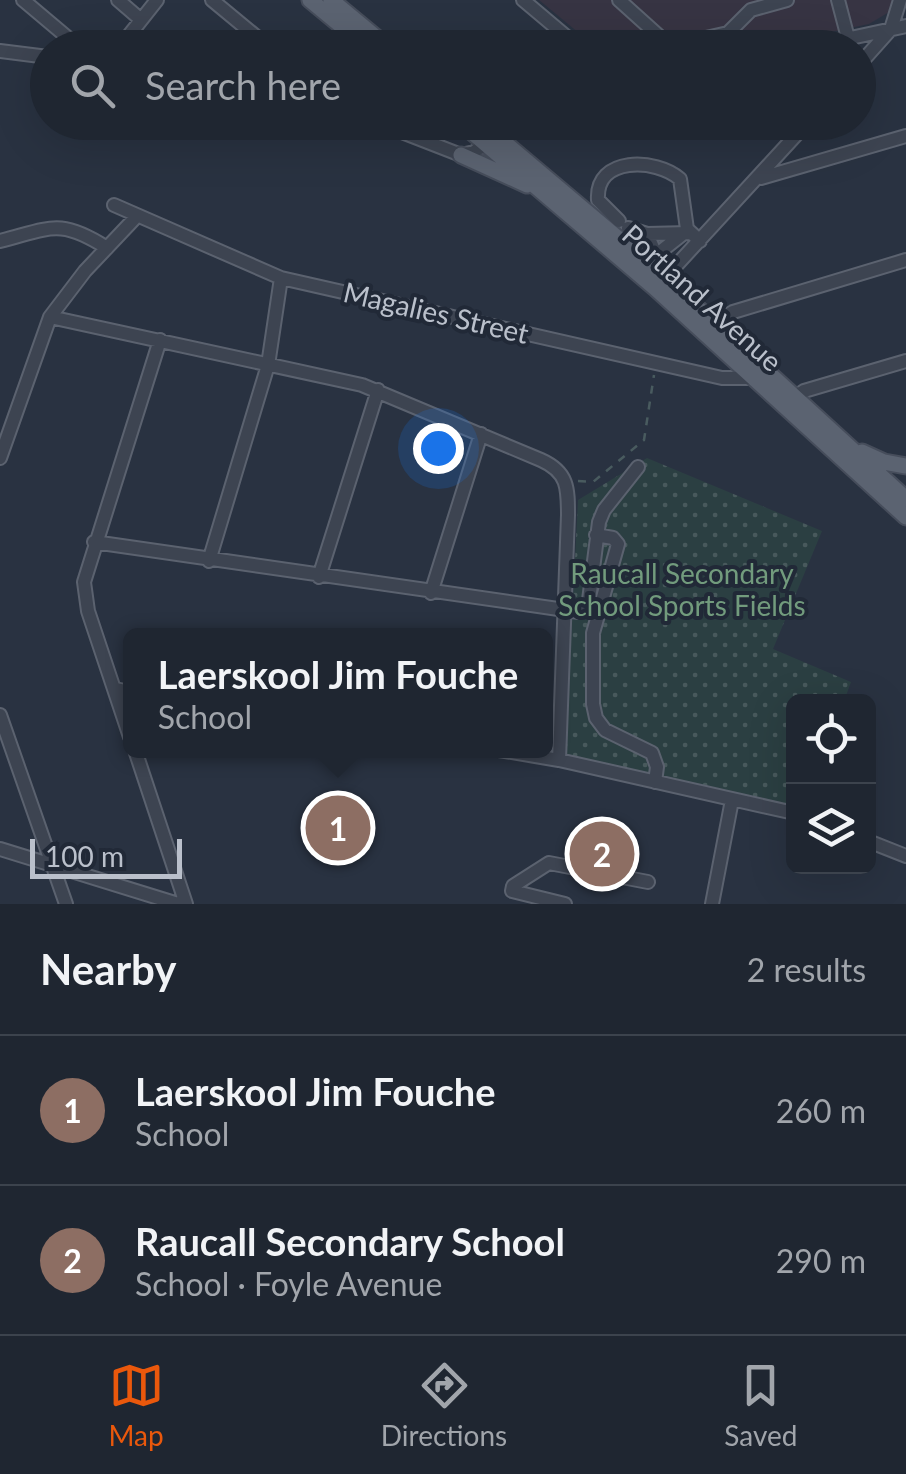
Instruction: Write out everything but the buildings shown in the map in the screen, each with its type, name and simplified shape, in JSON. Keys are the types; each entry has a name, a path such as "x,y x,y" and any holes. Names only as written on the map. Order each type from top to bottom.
{"main road":[{"path":"310,0 340,30"},
{"path":"331,0 367,30"},
{"name":"Portland Avenue","path":"490,141 536,187 660,283"},
{"name":"Portland Avenue","path":"490,141 660,283 880,484 906,499"},
{"path":"461,155 488,170 536,187"},
{"name":"Portland Avenue","path":"790,401 826,426 906,517"},
{"path":"826,426 871,458 906,466"}],"street":[{"path":"23,0 59,30"},
{"path":"118,0 140,19"},
{"path":"132,30 157,0"},
{"path":"212,0 248,30"},
{"path":"522,0 558,30"},
{"path":"618,0 652,30"},
{"path":"731,30 751,10 786,0"},
{"path":"838,0 846,30"},
{"path":"876,46 891,30 900,0"},
{"path":"876,33 906,26"},
{"path":"0,51 30,55"},
{"path":"758,179 906,136"},
{"path":"423,140 461,155 490,141"},
{"path":"660,283 691,236 758,179 792,140"},
{"path":"626,165 659,168 680,179 691,236 648,234 624,224 598,200 598,187 604,176 626,165"},
{"name":"Magalies Street","path":"114,205 282,278 732,380 762,375"},
{"path":"0,458 50,317 137,216"},
{"path":"0,240 59,227 78,230 107,248"},
{"path":"709,328 733,312 906,260"},
{"path":"209,561 268,365 282,278"},
{"path":"50,317 378,390 548,463 566,480 568,515 559,760"},
{"path":"123,715 84,582 160,340"},
{"path":"790,401 814,388 906,361"},
{"path":"319,577 378,390"},
{"path":"431,593 481,434"},
{"path":"94,542 579,612 586,608 596,535 604,510 638,467"},
{"path":"880,484 906,478"},
{"path":"596,535 613,538 618,544 593,633 596,718 613,735 652,752 657,766 655,782"},
{"path":"115,689 123,691"},
{"path":"0,715 66,904"},
{"path":"137,758 182,904"},
{"path":"547,758 786,812"},
{"path":"712,904 732,800"},
{"path":"876,844 906,856"},
{"path":"0,849 182,904"},
{"path":"565,904 520,895 512,892 513,886 549,863 648,882"}],"path":[{"path":"566,480 593,482 644,440 656,363"}],"shaded area":[{"path":"539,0 906,0 869,24 841,30 575,30"}],"green space":[{"name":"Raucall Secondary School Sports Fields","path":"647,458 822,531 773,649 851,682 847,694 786,694 786,813 565,755 578,500"}],"place":[{"name":"Laerskool Jim Fouche","path":"338,828"},
{"name":"Raucall Secondary School","path":"602,854"}]}
